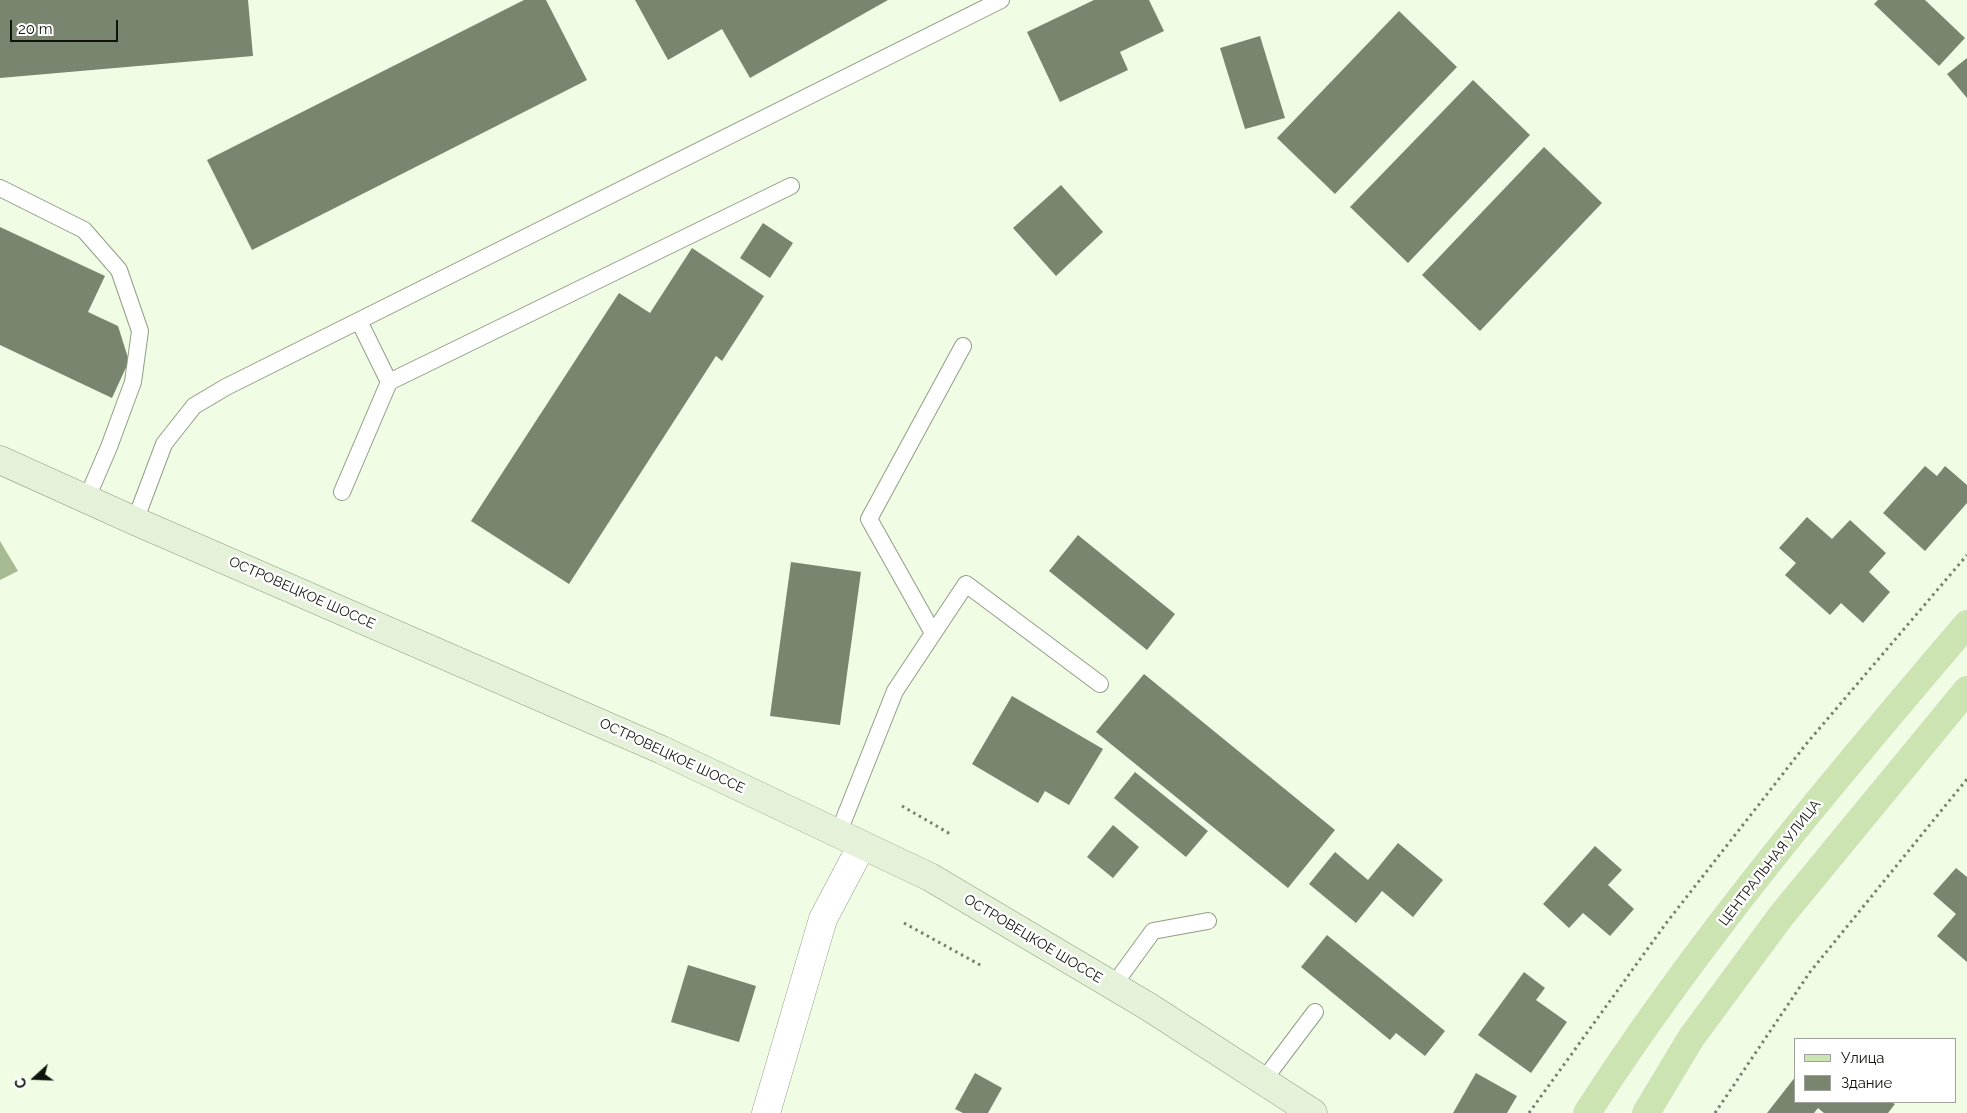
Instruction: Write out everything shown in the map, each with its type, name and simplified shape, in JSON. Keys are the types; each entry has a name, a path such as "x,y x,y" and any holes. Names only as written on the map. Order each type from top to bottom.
{"main road":[{"name":"ОСТРОВЕЦКОЕ ШОССЕ","path":"0,460 135,521 662,750 930,877 1150,1007 1313,1113"},
{"name":"ЦЕНТРАЛЬНАЯ УЛИЦА","path":"1587,1113 1655,1014 1747,889 1967,624"},
{"path":"1646,1113 1691,1038 1781,916 1967,690"}],"street":[{"path":"766,1113 823,919 850,839"}],"lane":[{"path":"135,521 164,444 194,406 226,387 1001,0"},
{"path":"342,492 389,382 791,186"},
{"path":"0,188 84,230 119,270 140,331 133,382 109,447 87,498"},
{"path":"359,321 389,382"},
{"path":"933,633 869,519 963,346"},
{"path":"850,839 895,691 966,584 1100,684"},
{"path":"1113,986 1153,931 1208,921"},
{"path":"1263,1081 1315,1012"}],"path":[{"path":"1529,1113 1667,922 1807,744 1967,555"},
{"path":"1715,1113 1810,972 1967,779"},
{"path":"902,806 952,835"},
{"path":"904,923 982,966"}],"green space":[{"path":"0,541 18,571 0,580"}],"building":[{"path":"0,0 248,0 253,56 0,78"},
{"path":"524,0 546,0 587,80 252,250 207,160"},
{"path":"635,0 888,0 750,78 722,29 668,60"},
{"path":"1094,0 1149,0 1164,31 1120,52 1128,70 1060,102 1027,32"},
{"path":"1878,0 1925,0 1965,38 1939,66 1874,4"},
{"path":"1399,11 1457,67 1335,194 1277,138"},
{"path":"1260,36 1285,118 1245,129 1220,48"},
{"path":"1967,58 1967,98 1947,74"},
{"path":"1473,80 1530,135 1408,263 1350,207"},
{"path":"1544,147 1602,203 1480,331 1422,275"},
{"path":"1061,185 1103,232 1056,276 1013,228"},
{"path":"763,223 793,243 770,278 740,258"},
{"path":"0,227 105,276 88,312 118,326 129,361 112,398 0,345"},
{"path":"692,248 764,296 722,361 716,356 569,584 471,521 619,293 650,313"},
{"path":"1925,466 1937,476 1945,466 1967,485 1967,503 1925,551 1883,513"},
{"path":"1807,517 1832,539 1850,520 1886,553 1869,572 1890,592 1863,623 1841,603 1830,615 1785,575 1796,563 1779,548"},
{"path":"1078,535 1175,614 1147,650 1049,571"},
{"path":"791,562 861,572 840,725 770,716"},
{"path":"1144,674 1335,830 1288,888 1096,732"},
{"path":"1012,696 1103,749 1069,805 1045,791 1038,803 972,764"},
{"path":"1135,772 1208,831 1186,857 1114,798"},
{"path":"1113,825 1139,847 1113,878 1087,857"},
{"path":"1398,843 1443,880 1413,917 1382,891 1356,923 1309,884 1335,852 1368,880"},
{"path":"1595,846 1622,870 1608,885 1634,909 1610,936 1583,913 1569,928 1543,904"},
{"path":"1956,868 1967,877 1967,962 1937,936 1956,914 1933,894"},
{"path":"1327,935 1445,1031 1425,1056 1396,1033 1390,1040 1301,967"},
{"path":"688,965 756,986 739,1042 671,1022"},
{"path":"1524,972 1545,988 1536,1000 1567,1022 1531,1073 1478,1035"},
{"path":"975,1073 1002,1088 988,1113 963,1113 955,1109"},
{"path":"1476,1073 1517,1096 1507,1113 1453,1113"},
{"path":"1794,1079 1794,1103 1895,1104 1888,1113 1824,1113 1818,1108 1814,1113 1767,1113"}]}
